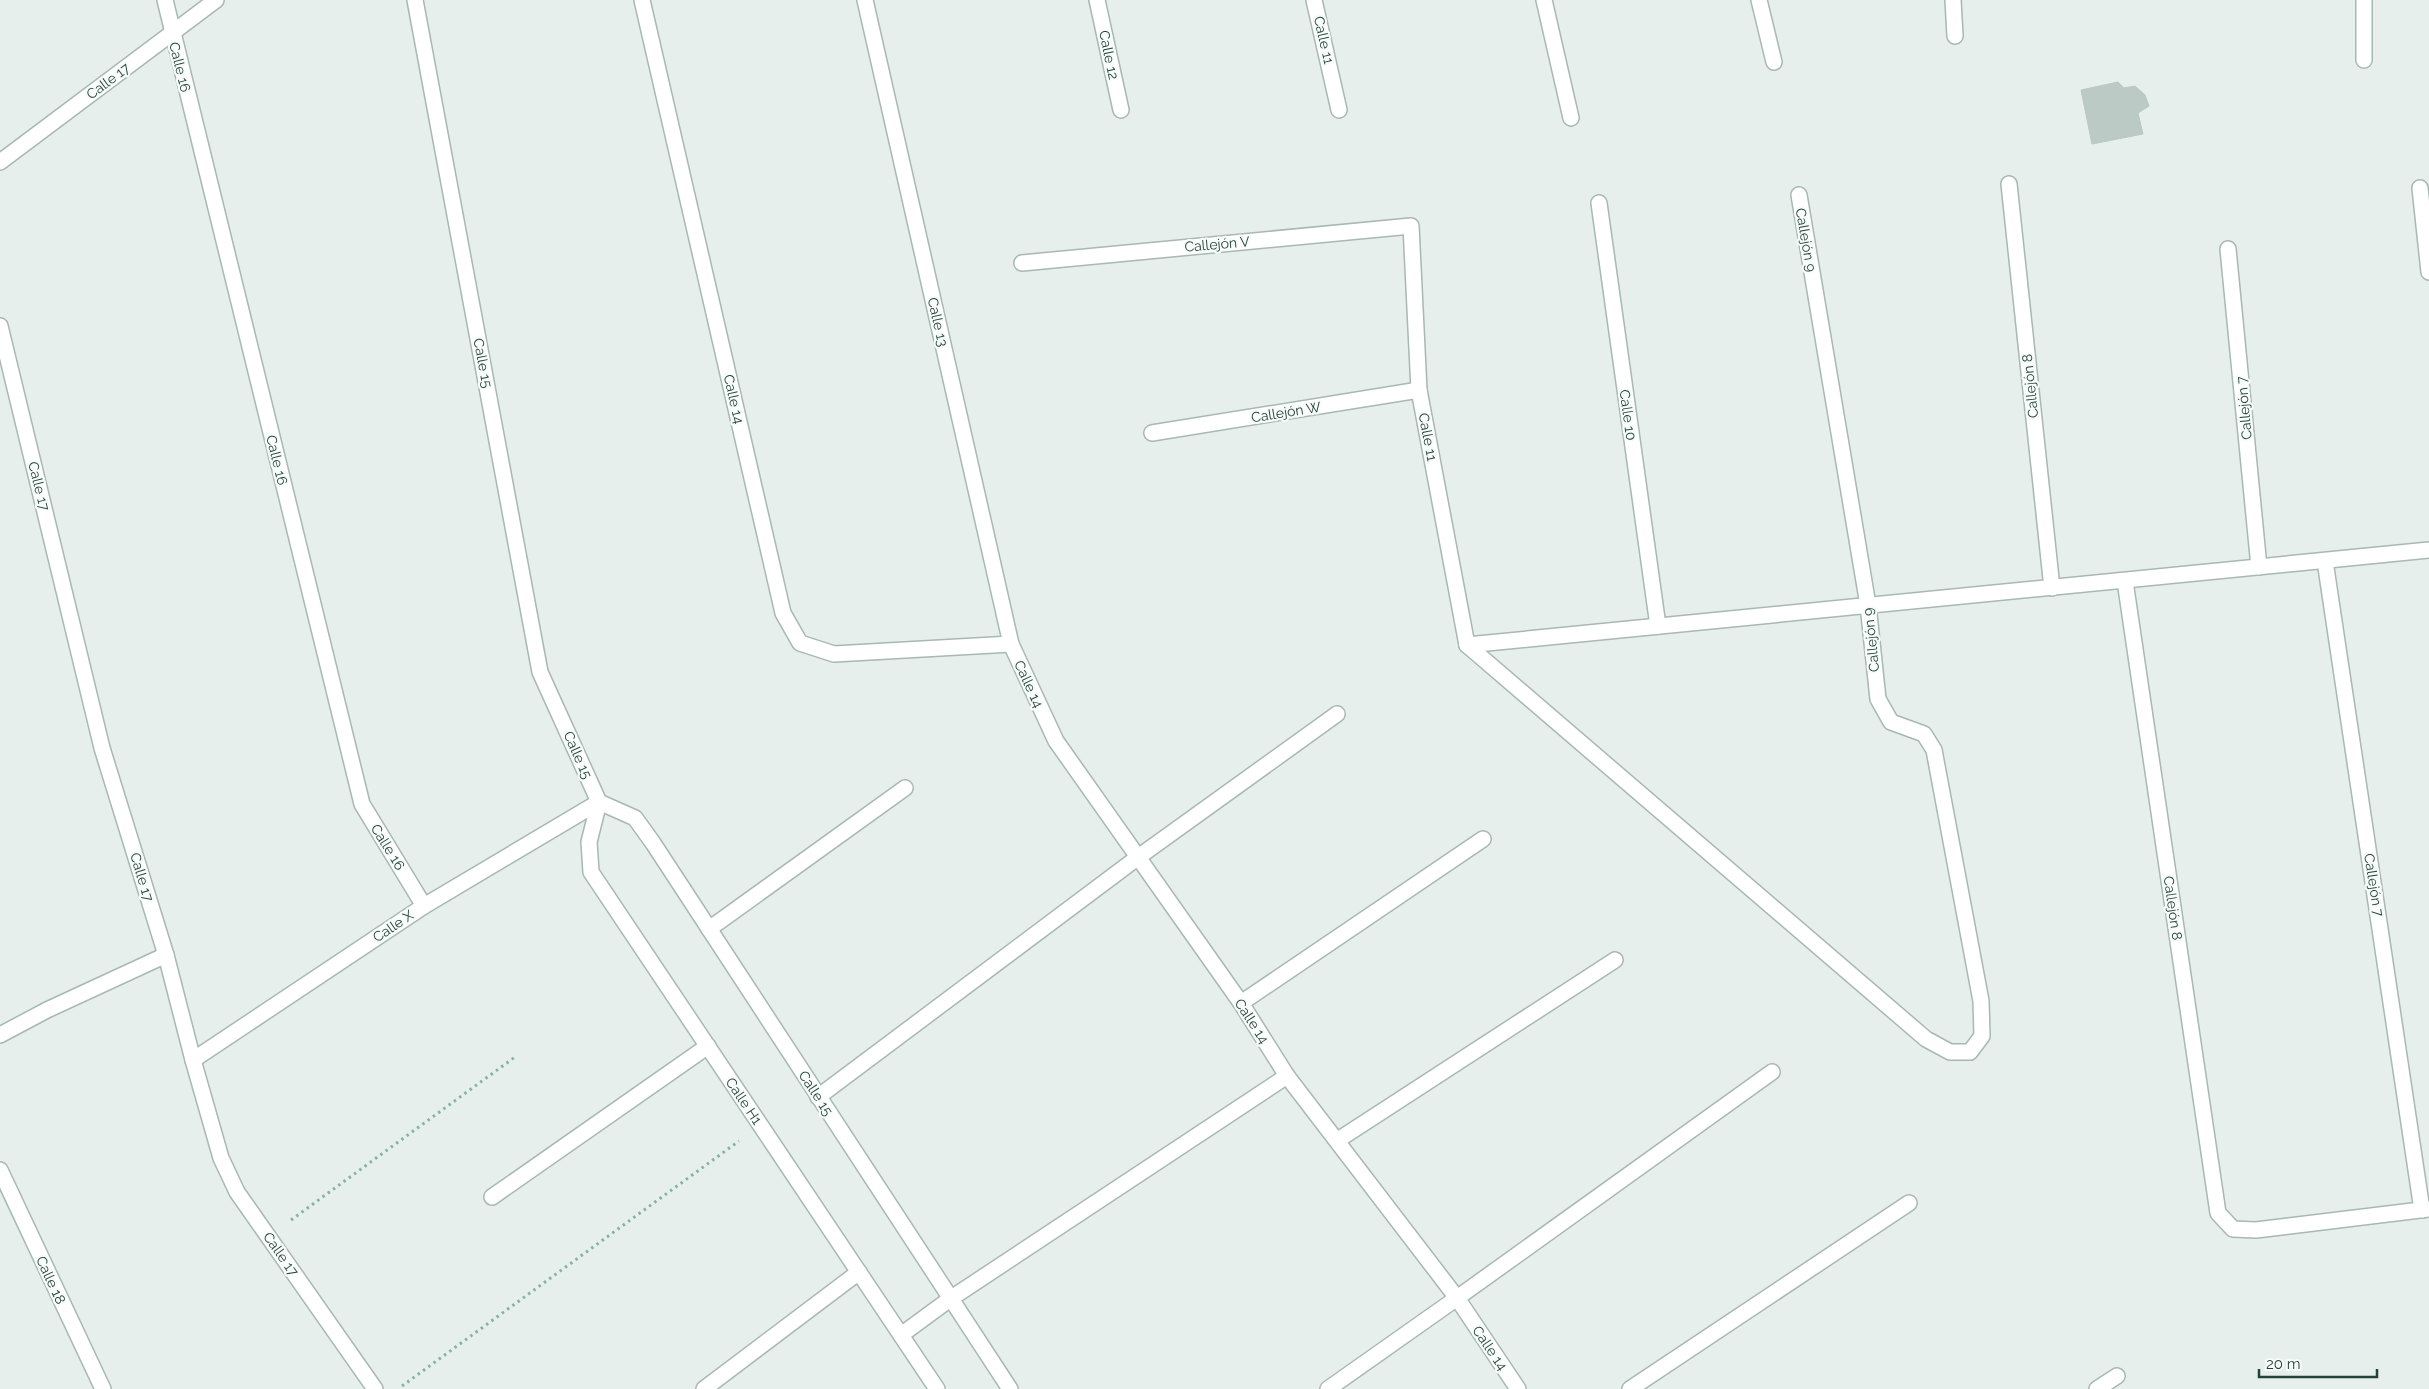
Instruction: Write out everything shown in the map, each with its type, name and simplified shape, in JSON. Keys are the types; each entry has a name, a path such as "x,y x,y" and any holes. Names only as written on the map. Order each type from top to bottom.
{"street":[{"name":"Calle 16","path":"165,0 362,804 424,906"},
{"name":"Calle 17","path":"0,162 216,0"},
{"name":"Calle 15","path":"415,0 540,672 599,802 635,818 1010,1389"},
{"name":"Calle 14","path":"642,0 783,613 800,643 834,654 1011,644 1056,740 1137,858 1241,1003 1287,1076 1338,1140 1457,1298 1518,1389"},
{"name":"Calle 13","path":"865,0 1011,644"},
{"name":"Calle 12","path":"1097,0 1121,110"},
{"name":"Calle 11","path":"1314,0 1339,110"},
{"path":"1544,0 1571,118"},
{"path":"1759,0 1774,62"},
{"path":"1953,0 1955,36"},
{"path":"2364,0 2364,60"},
{"name":"Callejón 8","path":"2009,184 2052,588"},
{"path":"2420,188 2429,272"},
{"name":"Callejón 9","path":"1467,645 1926,1039 1950,1052 1970,1052 1982,1036 1981,1001 1934,750 1924,734 1891,722 1878,699 1868,606 1799,195"},
{"name":"Calle 10","path":"1599,203 1658,626"},
{"name":"Calle 11","path":"1411,226 1419,390 1467,645"},
{"name":"Callejón V","path":"1022,263 1411,226"},
{"name":"Callejón 7","path":"2228,249 2259,567"},
{"name":"Calle 17","path":"0,326 102,748 166,955 221,1158 237,1192 375,1389"},
{"name":"Callejón W","path":"1152,433 1419,390"},
{"path":"1467,645 2429,550"},
{"name":"Callejón 7","path":"2325,561 2426,1210"},
{"name":"Callejón 8","path":"2125,581 2218,1213 2233,1229 2256,1230 2426,1210"},
{"path":"818,1097 1137,858 1337,714"},
{"path":"709,929 905,788"},
{"name":"Calle X","path":"193,1060 424,906 599,802"},
{"name":"Calle H1","path":"599,802 589,842 591,872 937,1389"},
{"path":"1241,1003 1484,839"},
{"path":"0,1035 48,1010 166,955"},
{"path":"1338,1140 1615,960"},
{"path":"492,1197 708,1046"},
{"path":"1328,1389 1772,1072"},
{"path":"901,1334 950,1299 1287,1076"},
{"name":"Calle 18","path":"0,1170 103,1389"},
{"path":"1630,1389 1909,1203"},
{"path":"704,1389 859,1272"},
{"path":"2097,1389 2117,1376"}],"path":[{"path":"268,1237 515,1057"},
{"path":"397,1389 761,1126"}],"building":[{"path":"2118,82 2124,88 2135,86 2145,95 2149,106 2138,113 2143,134 2092,144 2081,90"}]}
